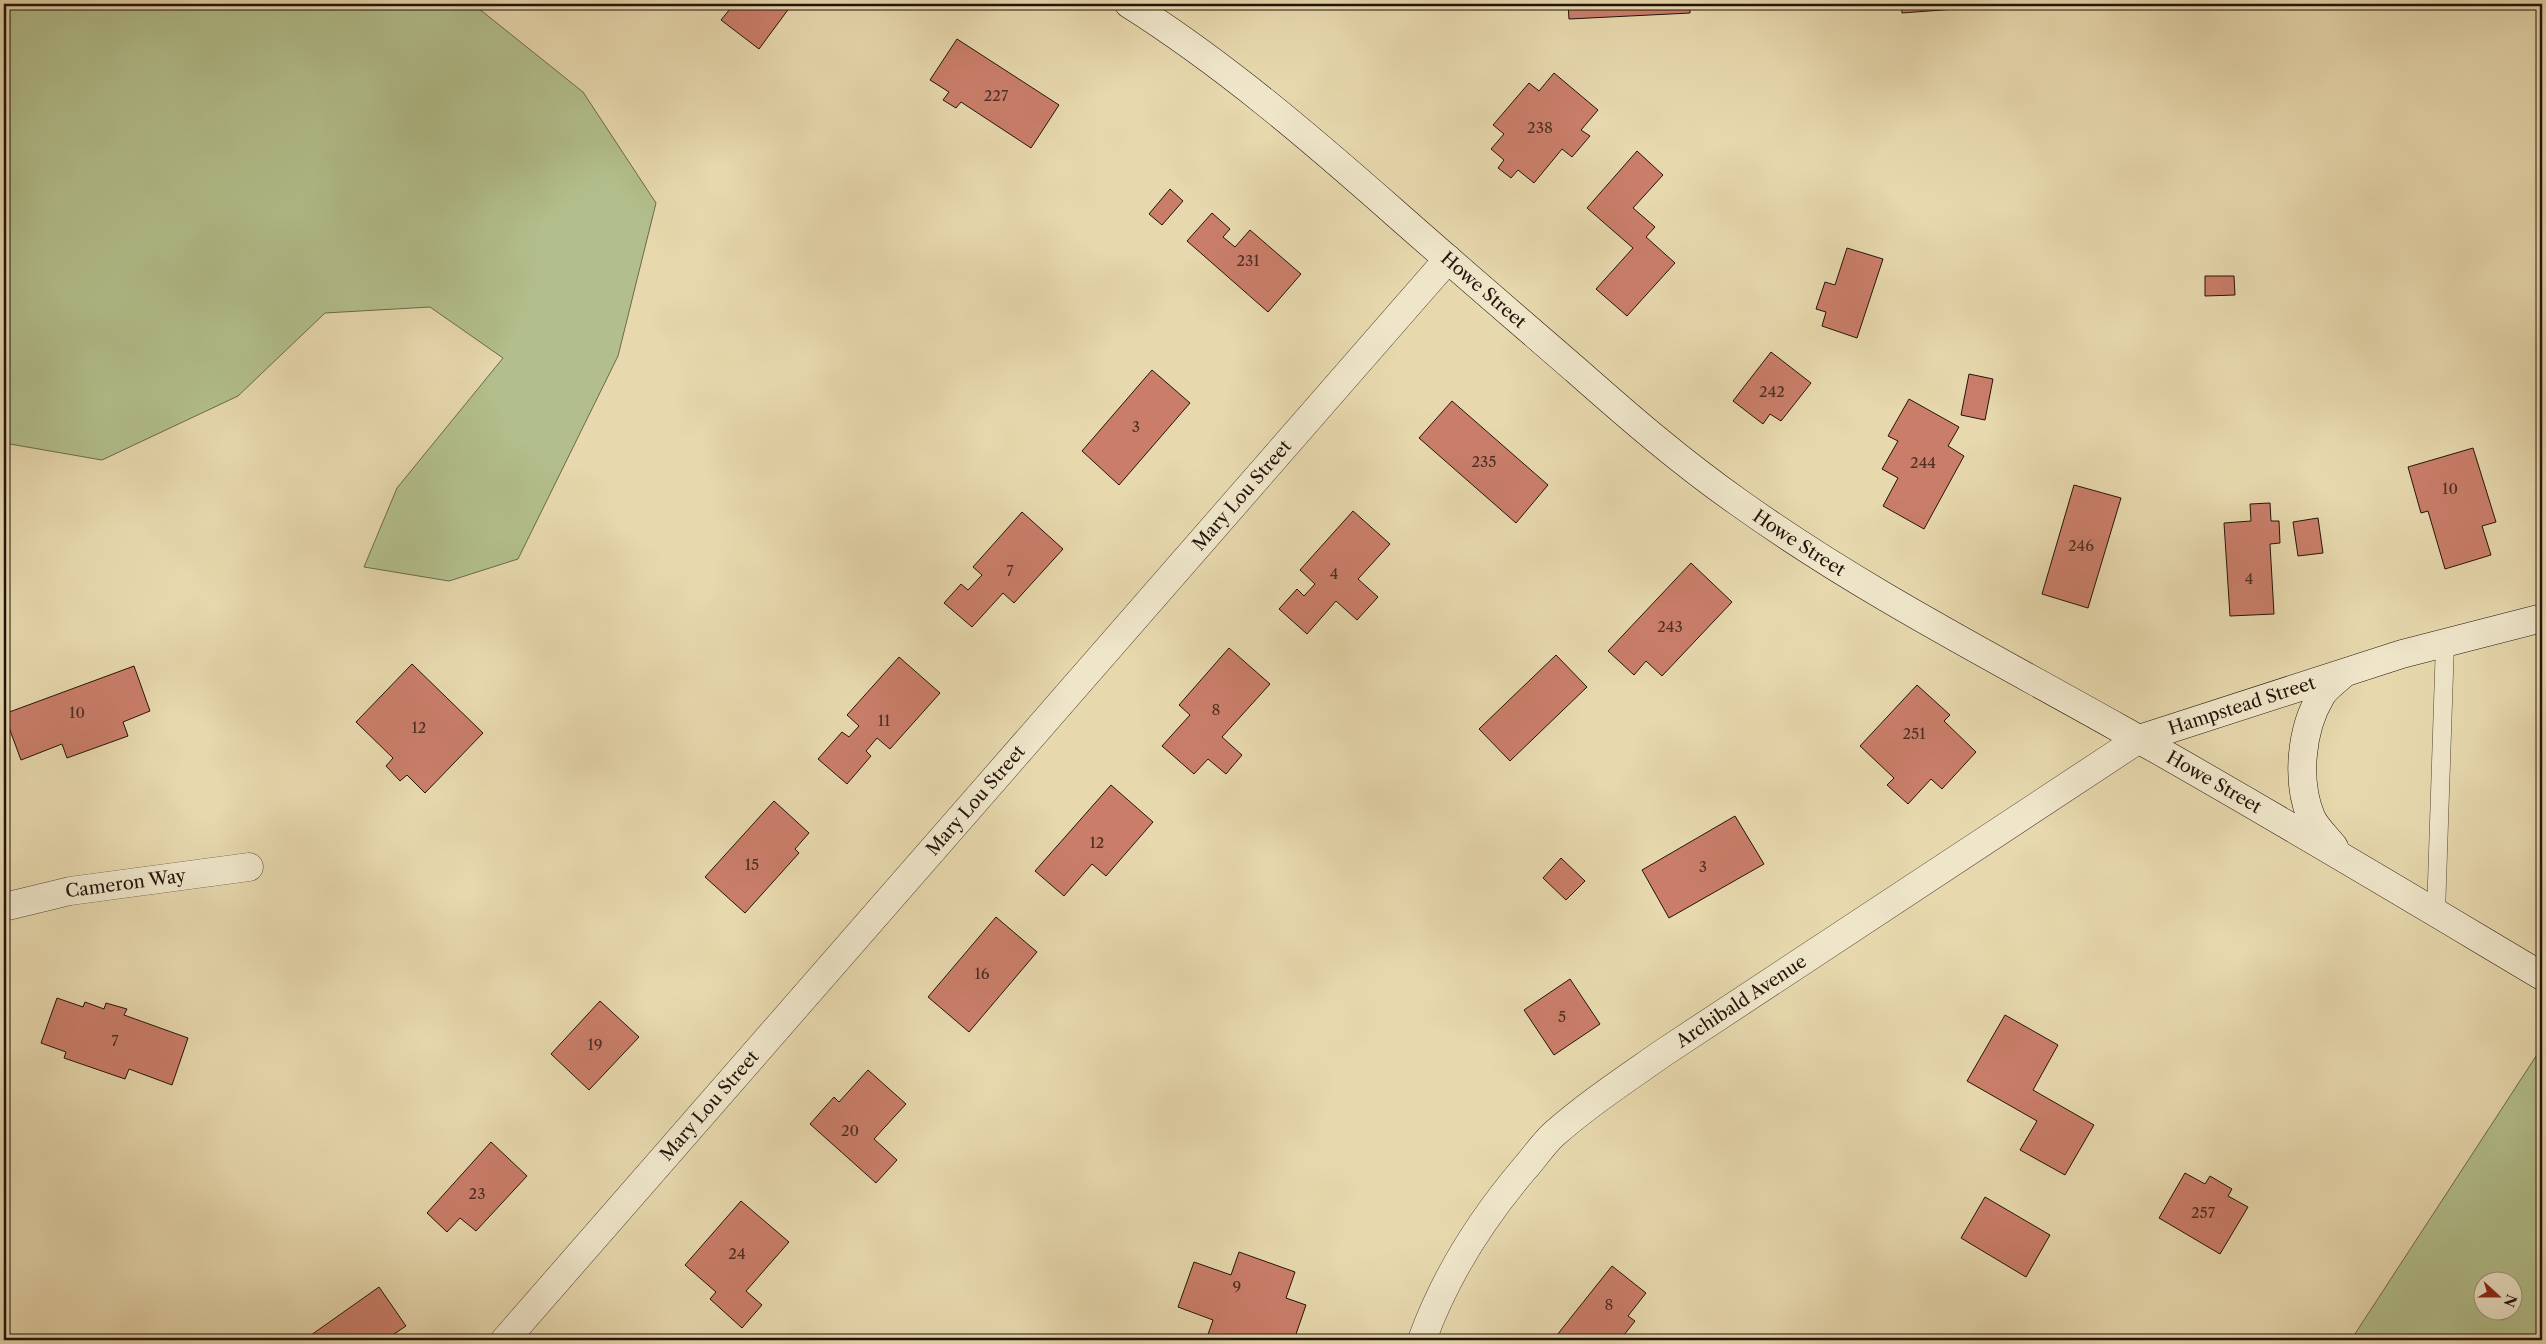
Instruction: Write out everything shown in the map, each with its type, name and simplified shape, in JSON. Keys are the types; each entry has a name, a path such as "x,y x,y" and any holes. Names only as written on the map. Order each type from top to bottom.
{"street":[{"name":"Howe Street","path":"1129,4 1185,39 1259,98 1669,450 1737,502 1813,554 1897,604 2139,739 2542,976"},
{"name":"Mary Lou Street","path":"505,1340 1448,259"},
{"name":"Hampstead Street","path":"2139,739 2402,654 2542,618"},
{"name":"Hampstead Street","path":"2342,858 2311,818 2303,793 2303,769 2304,747 2310,720 2321,695 2344,673"},
{"name":"Archibald Avenue","path":"1422,1340 1434,1306 1461,1255 1498,1199 1552,1136 1601,1096 1663,1053 2139,739"},
{"name":"Cameron Way","path":"4,907 70,891 249,867"}],"lane":[{"path":"2436,913 2445,643"}],"green space":[{"path":"4,4 473,4 583,92 656,203 618,356 518,559 449,581 364,567 397,488 503,358 430,307 325,313 238,396 102,460 4,443"},
{"path":"2542,1047 2542,1340 2351,1340"}],"building":[{"path":"734,4 785,4 790,7 759,49 721,20"},
{"path":"1568,4 1690,4 1690,13 1569,19"},
{"path":"1901,4 2023,4 1902,13"},
{"path":"957,39 1059,105 1031,148 961,102 956,108 943,100 949,92 930,80"},
{"path":"1554,73 1598,110 1581,130 1590,136 1572,157 1562,149 1534,183 1518,170 1511,178 1498,168 1504,160 1491,149 1504,134 1493,125 1529,83 1539,91"},
{"path":"1637,151 1663,175 1633,208 1655,227 1646,237 1675,263 1627,316 1596,289 1633,248 1587,208"},
{"path":"1170,189 1183,201 1162,225 1149,214"},
{"path":"1212,213 1230,229 1223,237 1235,247 1250,230 1301,274 1268,312 1187,241"},
{"path":"1847,248 1883,259 1857,338 1822,326 1826,312 1816,309 1825,282 1835,285"},
{"path":"2205,276 2234,276 2235,295 2205,296"},
{"path":"1771,352 1811,383 1781,421 1770,414 1763,424 1733,401"},
{"path":"1152,370 1190,403 1119,485 1082,451"},
{"path":"1969,374 1993,379 1985,420 1961,415"},
{"path":"1909,399 1959,427 1948,446 1964,456 1924,529 1883,506 1898,478 1882,469 1898,441 1888,436"},
{"path":"1452,401 1548,485 1516,523 1419,438"},
{"path":"2473,448 2496,522 2482,526 2491,555 2445,569 2428,511 2421,513 2408,467"},
{"path":"2074,485 2121,498 2088,608 2042,594"},
{"path":"2270,503 2271,521 2279,521 2280,543 2270,544 2274,614 2230,616 2224,523 2251,521 2250,504"},
{"path":"1353,511 1390,544 1358,579 1378,597 1357,620 1336,601 1307,634 1279,609 1297,589 1304,596 1315,584 1300,570"},
{"path":"1022,512 1063,549 1014,603 1003,593 972,627 944,603 961,584 968,590 982,575 973,567"},
{"path":"2318,518 2323,553 2298,556 2293,522"},
{"path":"1691,563 1732,602 1662,676 1646,661 1634,675 1608,651"},
{"path":"1229,648 1270,684 1222,737 1242,755 1226,774 1208,759 1194,774 1162,746 1190,715 1179,705"},
{"path":"1556,655 1587,687 1510,761 1479,729"},
{"path":"899,657 940,693 890,749 877,738 866,751 871,756 847,784 818,759 842,732 849,737 859,726 847,715"},
{"path":"412,664 483,733 425,793 407,775 400,781 386,766 393,758 356,722"},
{"path":"134,666 150,711 123,722 128,736 67,758 62,744 21,760 4,714"},
{"path":"1917,685 1950,715 1944,721 1976,752 1942,789 1931,779 1908,804 1887,785 1894,778 1860,746"},
{"path":"1111,785 1153,822 1106,876 1092,864 1064,896 1035,871"},
{"path":"774,801 809,833 795,849 799,853 745,913 705,877"},
{"path":"1735,816 1764,864 1669,918 1642,870"},
{"path":"1561,858 1585,881 1566,900 1543,878"},
{"path":"996,917 1037,952 969,1032 928,997"},
{"path":"1570,979 1600,1024 1554,1055 1524,1010"},
{"path":"57,998 83,1007 85,1002 104,1009 106,1003 127,1009 124,1015 188,1038 172,1085 129,1069 125,1079 64,1058 66,1052 41,1043"},
{"path":"600,1001 639,1037 589,1090 551,1054"},
{"path":"2005,1015 2058,1045 2033,1090 2094,1125 2065,1175 2020,1150 2037,1121 1967,1081"},
{"path":"868,1070 906,1104 874,1139 897,1160 876,1183 810,1124 834,1097 839,1102"},
{"path":"491,1142 527,1176 476,1231 460,1218 447,1232 427,1213"},
{"path":"2185,1173 2205,1184 2210,1176 2232,1189 2228,1196 2248,1207 2220,1254 2159,1218"},
{"path":"1985,1197 2050,1235 2026,1277 1961,1238"},
{"path":"741,1201 789,1242 746,1291 762,1305 742,1328 710,1299 716,1292 685,1265"},
{"path":"1239,1252 1295,1272 1286,1298 1306,1305 1294,1340 1206,1340 1213,1320 1178,1307 1194,1262 1231,1275"},
{"path":"1612,1266 1646,1293 1628,1316 1635,1321 1620,1340 1553,1340"},
{"path":"379,1287 406,1326 385,1340 304,1340"}]}
